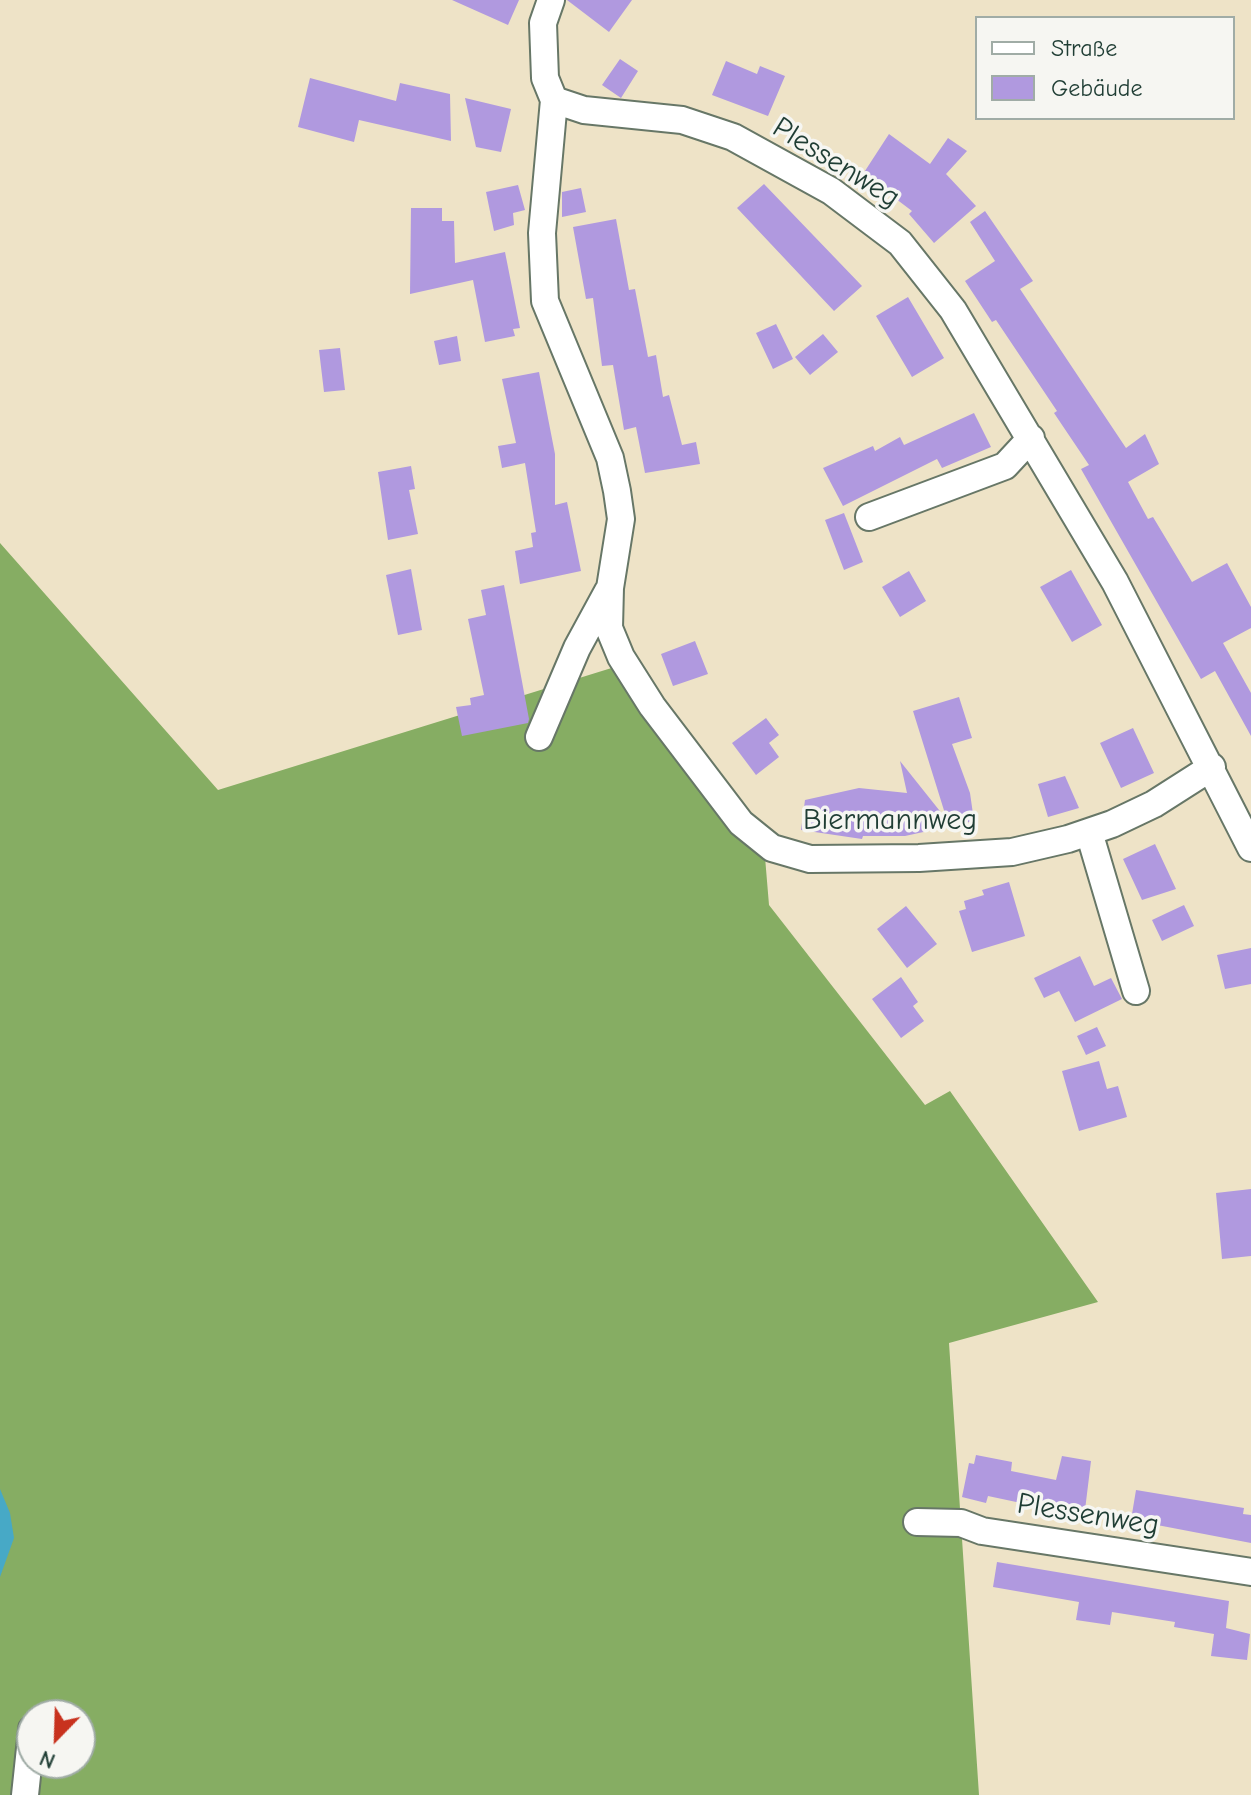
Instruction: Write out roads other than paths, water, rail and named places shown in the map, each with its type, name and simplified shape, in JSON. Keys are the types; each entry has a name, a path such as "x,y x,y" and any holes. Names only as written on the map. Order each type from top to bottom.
{"street":[{"path":"539,737 577,648 610,588 621,519 610,458 545,301 542,233 554,100 545,78 543,23 551,0"},
{"name":"Plessenweg","path":"554,100 584,110 682,120 733,137 831,191 900,243 953,310 1115,582 1251,848"},
{"path":"869,517 1005,466 1031,438"},
{"name":"Biermannweg","path":"610,588 609,628 621,657 683,750 741,823 772,848 810,859 919,858 1012,852 1089,832 1154,804 1212,767"},
{"path":"1089,832 1136,991"},
{"name":"Plessenweg","path":"917,1522 961,1523 982,1531 1251,1572"}],"water":[{"path":"0,1489 10,1513 14,1538 0,1577"}]}
